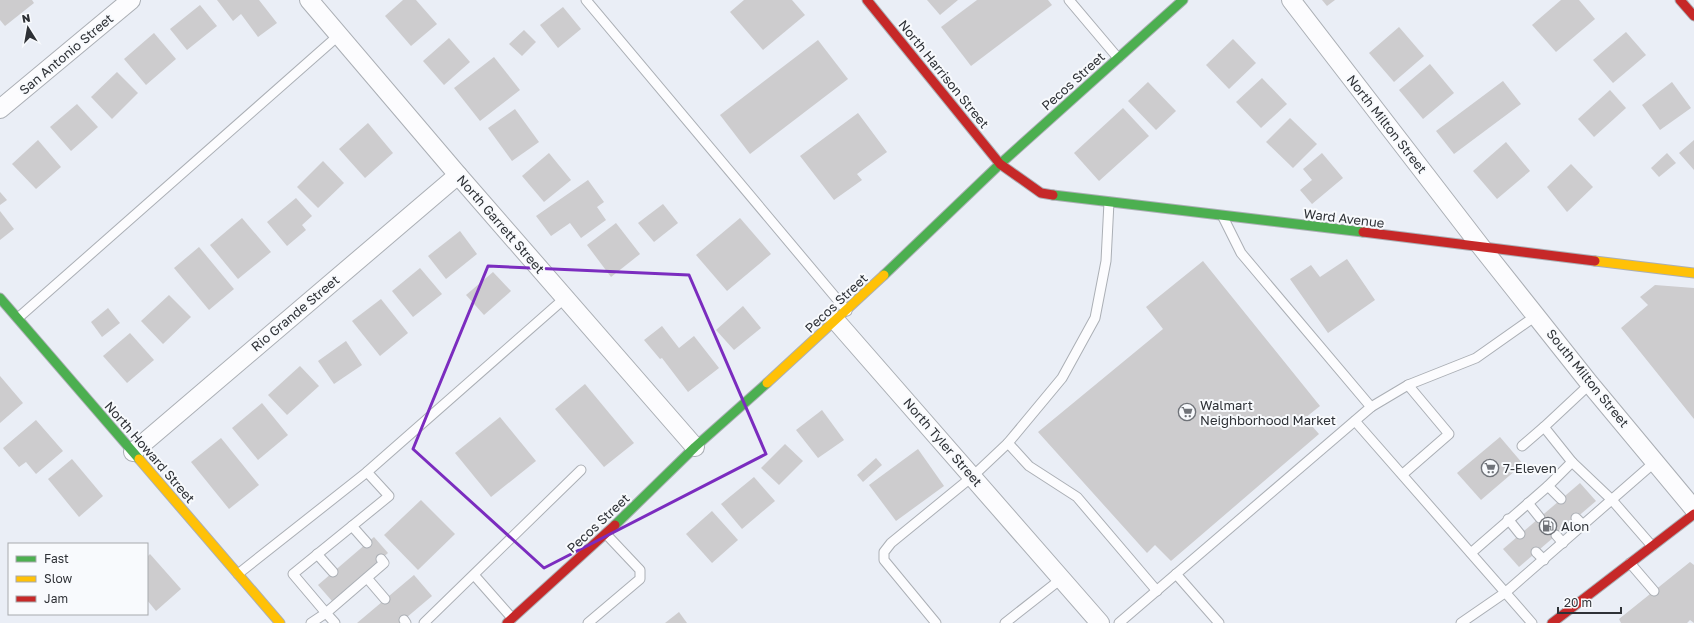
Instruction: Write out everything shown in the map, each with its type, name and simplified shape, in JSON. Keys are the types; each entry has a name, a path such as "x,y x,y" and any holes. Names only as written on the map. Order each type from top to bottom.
{"street":[{"name":"San Antonio Street","path":"0,108 131,0"},
{"name":"North Garrett Street","path":"309,0 458,175 695,447"},
{"name":"North Harrison Street","path":"867,0 1000,164"},
{"name":"Pecos Street","path":"509,621 606,534 695,447 842,316 1000,164 1183,0"},
{"name":"North Milton Street","path":"1291,0 1482,248"},
{"path":"1680,0 1694,16"},
{"name":"Ward Avenue","path":"1000,164 1041,193 1694,273"},
{"name":"Rio Grande Street","path":"133,452 458,175"},
{"name":"South Milton Street","path":"1482,248 1537,315 1590,384 1656,461 1694,509"},
{"name":"North Howard Street","path":"0,298 280,623"},
{"name":"North Tyler Street","path":"842,316 972,476 1100,623"},
{"path":"1552,623 1694,514"}],"lane":[{"path":"586,0 842,316"},
{"path":"1069,0 1118,58"},
{"path":"18,318 340,36"},
{"path":"936,623 884,560 884,552 891,543 972,476 1008,443 1062,378 1095,318 1106,261 1109,202"},
{"path":"1223,216 1241,253 1371,407"},
{"path":"238,574 367,472 565,298"},
{"path":"1119,623 1371,407 1408,385 1476,358 1537,315"},
{"path":"1522,446 1590,384"},
{"path":"1403,474 1449,434 1408,385"},
{"path":"1355,421 1532,623"},
{"path":"1544,426 1572,462 1612,500 1652,546"},
{"path":"1008,443 1029,466 1077,497 1157,591"},
{"path":"1461,623 1506,592 1656,461"},
{"path":"1471,553 1508,519 1548,486 1572,462"},
{"path":"424,623 581,470"},
{"path":"336,623 293,574 389,496 367,472"},
{"path":"1548,486 1561,500"},
{"path":"1528,503 1540,518"},
{"path":"1576,518 1583,525"},
{"path":"1508,519 1520,534"},
{"path":"352,526 367,543"},
{"path":"588,623 640,579 640,570 606,534"},
{"path":"1556,535 1563,543"},
{"path":"1536,552 1544,560"},
{"path":"317,554 333,572"},
{"path":"311,623 326,613 349,590 367,578 384,563 381,559"},
{"path":"1630,563 1654,591"},
{"path":"1176,574 1219,623"},
{"path":"474,575 509,621"},
{"path":"367,578 385,599"},
{"path":"1005,623 1061,579"}],"highlighted area":[{"path":"488,266 689,275 766,454 544,568 413,449"}],"building":[{"path":"0,0 32,0 34,3 5,26 0,20"},
{"path":"217,0 259,0 277,23 258,37 241,14 233,21"},
{"path":"403,0 416,0 437,24 411,46 385,16"},
{"path":"744,0 792,0 805,15 763,50 730,12"},
{"path":"927,0 958,0 940,15"},
{"path":"977,0 1048,0 1052,5 971,66 941,27"},
{"path":"1322,0 1335,0 1327,6"},
{"path":"1561,0 1579,0 1595,19 1556,52 1532,25"},
{"path":"200,5 217,26 187,50 170,29"},
{"path":"563,7 581,29 558,48 540,25"},
{"path":"1399,27 1424,56 1394,82 1369,53"},
{"path":"524,30 536,42 522,56 509,44"},
{"path":"1626,32 1646,55 1613,83 1593,60"},
{"path":"154,33 176,59 146,85 124,59"},
{"path":"449,38 470,62 444,85 423,61"},
{"path":"1233,39 1256,63 1229,89 1206,65"},
{"path":"818,40 848,79 750,154 720,115"},
{"path":"494,57 520,90 480,121 454,88"},
{"path":"1430,64 1454,93 1423,119 1399,90"},
{"path":"117,72 138,93 112,119 91,97"},
{"path":"1262,78 1287,104 1261,128 1236,102"},
{"path":"1503,81 1521,104 1454,154 1436,131"},
{"path":"1148,82 1176,111 1156,130 1128,101"},
{"path":"1672,82 1691,108 1660,130 1642,105"},
{"path":"1610,90 1626,108 1594,137 1578,119"},
{"path":"77,104 98,127 71,151 50,127"},
{"path":"1123,108 1149,136 1099,181 1074,153"},
{"path":"515,109 539,142 512,161 488,128"},
{"path":"858,113 887,152 857,174 862,180 834,200 800,156"},
{"path":"1290,118 1317,144 1293,168 1266,142"},
{"path":"368,123 393,153 365,178 339,149"},
{"path":"38,140 61,167 36,189 12,164"},
{"path":"1694,140 1694,170 1679,153"},
{"path":"1506,142 1530,171 1497,199 1473,171"},
{"path":"549,153 571,180 544,202 522,176"},
{"path":"1322,153 1343,178 1312,204 1300,190 1312,180 1303,169"},
{"path":"1667,153 1676,163 1659,177 1651,168"},
{"path":"323,161 344,183 318,208 297,187"},
{"path":"1571,164 1593,187 1567,212 1547,187"},
{"path":"588,180 604,202 597,207 606,220 581,238 570,223 551,236 536,216"},
{"path":"0,192 7,200 0,205"},
{"path":"296,198 312,216 302,225 306,230 287,246 267,222"},
{"path":"663,204 678,223 654,242 638,223"},
{"path":"0,211 14,229 0,240"},
{"path":"242,218 271,252 238,279 210,245"},
{"path":"740,218 771,254 727,291 696,255"},
{"path":"616,223 640,254 611,277 587,245"},
{"path":"460,231 477,254 446,279 428,256"},
{"path":"199,247 234,289 209,310 174,268"},
{"path":"1347,259 1375,300 1328,333 1290,279 1311,265 1320,277"},
{"name":"Walmart Neighborhood Market","path":"1203,261 1320,406 1305,418 1319,434 1171,561 1155,545 1147,553 1038,432 1163,329 1146,307"},
{"path":"420,268 442,294 413,317 392,291"},
{"path":"493,272 511,291 484,315 466,295"},
{"path":"1655,285 1694,288 1694,419 1621,328 1648,305 1640,297"},
{"path":"169,295 191,317 163,344 141,321"},
{"path":"381,299 408,333 380,356 352,321"},
{"path":"743,306 761,328 734,350 716,330"},
{"path":"108,308 120,323 102,337 91,322"},
{"path":"662,326 679,348 694,336 719,368 688,392 662,358 660,359 644,340"},
{"path":"130,333 154,360 127,383 103,356"},
{"path":"346,341 362,365 334,384 318,361"},
{"path":"300,366 319,386 287,415 268,395"},
{"path":"0,376 23,403 0,423"},
{"path":"585,384 634,443 604,467 555,409"},
{"path":"262,403 288,435 258,460 232,428"},
{"path":"822,410 844,440 818,458 796,430"},
{"path":"500,417 536,461 491,497 455,453"},
{"path":"36,420 63,451 36,474 26,462 19,467 3,448"},
{"name":"7-Eleven","path":"1500,437 1523,464 1481,500 1457,473"},
{"path":"221,438 259,485 229,509 191,462"},
{"path":"785,444 803,461 779,485 761,468"},
{"path":"918,449 944,486 896,521 869,485"},
{"path":"876,458 882,465 863,482 857,475"},
{"path":"72,459 103,496 79,517 48,479"},
{"path":"754,477 775,501 742,529 721,504"},
{"name":"Alon","path":"1580,483 1596,501 1519,567 1503,549"},
{"path":"421,500 455,534 418,570 384,535"},
{"path":"712,511 738,540 712,563 686,534"},
{"path":"374,537 388,553 332,601 318,585"},
{"path":"150,554 181,589 156,611 148,601 148,556"},
{"path":"1690,562 1694,565 1694,623 1690,620 1687,623 1621,623 1619,619"},
{"path":"414,575 432,596 400,623 357,623"},
{"path":"679,612 687,623 665,623"}],"traffic: fast":[{"path":"884,275 1000,164 1183,0"},
{"path":"1053,195 1363,232"},
{"path":"0,298 139,459"},
{"path":"615,525 695,447 767,383"}],"traffic: slow":[{"path":"1595,261 1694,273"},
{"path":"767,383 884,275"},
{"path":"139,459 280,623"}],"traffic: jam":[{"path":"867,0 1000,164 1041,193 1053,195"},
{"path":"1680,0 1694,16"},
{"path":"1363,232 1595,261"},
{"path":"1552,623 1694,514"},
{"path":"507,623 615,525"}],"place":[{"name":"Walmart Neighborhood Market","path":"1187,412"},
{"name":"7-Eleven","path":"1490,468"},
{"name":"Alon","path":"1548,526"}]}
